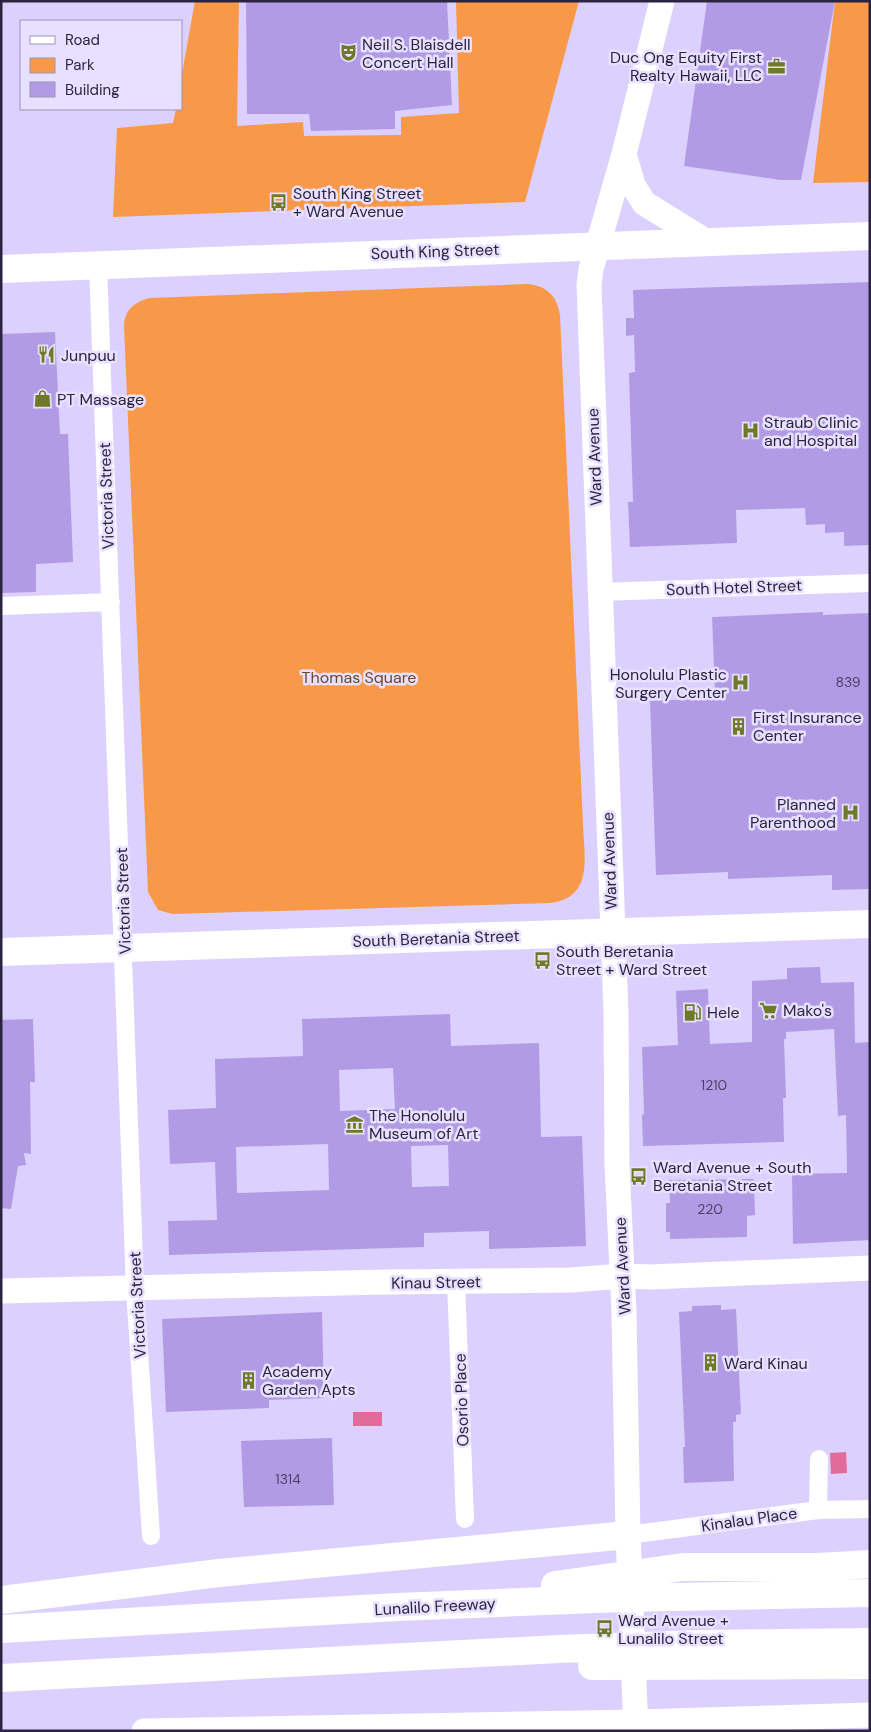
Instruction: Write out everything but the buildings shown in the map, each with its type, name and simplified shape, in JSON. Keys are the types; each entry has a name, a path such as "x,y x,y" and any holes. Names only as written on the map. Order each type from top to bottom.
{"main road":[{"name":"Ward Avenue","path":"636,1726 628,1536 623,1276 617,1165 616,1013 589,285 591,269 624,154 662,1"},
{"path":"624,154 632,185 644,203 707,242"},
{"name":"South King Street","path":"1,269 870,236"},
{"name":"South Beretania Street","path":"1,952 870,924"},
{"name":"Kinau Street","path":"1,1291 571,1280 623,1276 650,1277 870,1268"},
{"path":"1,1600 219,1573 628,1536"},
{"path":"398,1607 683,1567 818,1568 870,1564"},
{"name":"Lunalilo Freeway","path":"1,1629 398,1607 621,1598 870,1593"},
{"path":"1,1678 648,1646 870,1642"},
{"path":"281,1664 728,1667 870,1665"},
{"path":"1,1687 156,1670"},
{"path":"144,1731 636,1726 870,1715"}],"street":[{"name":"Victoria Street","path":"98,265 135,1289 151,1536"},
{"name":"South Hotel Street","path":"599,592 870,583"},
{"path":"1,606 111,602"},
{"name":"Osorio Place","path":"456,1281 466,1519"},
{"path":"818,1510 819,1459"},
{"name":"Kinalau Place","path":"628,1536 818,1510 870,1509"}],"green space":[{"path":"195,1 239,1 237,126 303,122 304,136 401,135 401,117 459,113 456,1 579,1 525,202 113,217 117,128 173,123 176,110 182,110 182,73"},
{"path":"835,1 870,1 870,182 813,183"},
{"name":"Thomas Square","path":"528,284 541,287 550,293 559,308 560,315 585,862 580,885 574,893 564,900 550,903 173,914 158,910 148,892 124,326 128,311 138,302 149,298"}],"shaded area":[{"path":"353,1412 382,1412 382,1426 353,1426"},
{"path":"846,1452 847,1473 831,1474 830,1453"}],"place":[{"name":"Neil S. Blaisdell Concert Hall","path":"348,53"},
{"name":"Duc Ong Equity First Realty Hawaii, LLC","path":"776,66"},
{"name":"South King Street + Ward Avenue","path":"279,202"},
{"name":"Junpuu","path":"47,355"},
{"name":"PT Massage","path":"43,399"},
{"name":"Straub Clinic and Hospital","path":"750,431"},
{"name":"Honolulu Plastic Surgery Center","path":"741,683"},
{"name":"First Insurance Center","path":"739,726"},
{"name":"Planned Parenthood","path":"850,813"},
{"name":"South Beretania Street + Ward Street","path":"542,960"},
{"name":"Mako's","path":"769,1010"},
{"name":"Hele","path":"693,1012"},
{"name":"The Honolulu Museum of Art","path":"355,1124"},
{"name":"Ward Avenue + South Beretania Street","path":"639,1176"},
{"name":"Ward Kinau","path":"710,1363"},
{"name":"Academy Garden Apts","path":"248,1380"},
{"name":"Ward Avenue + Lunalilo Street","path":"604,1629"}]}
